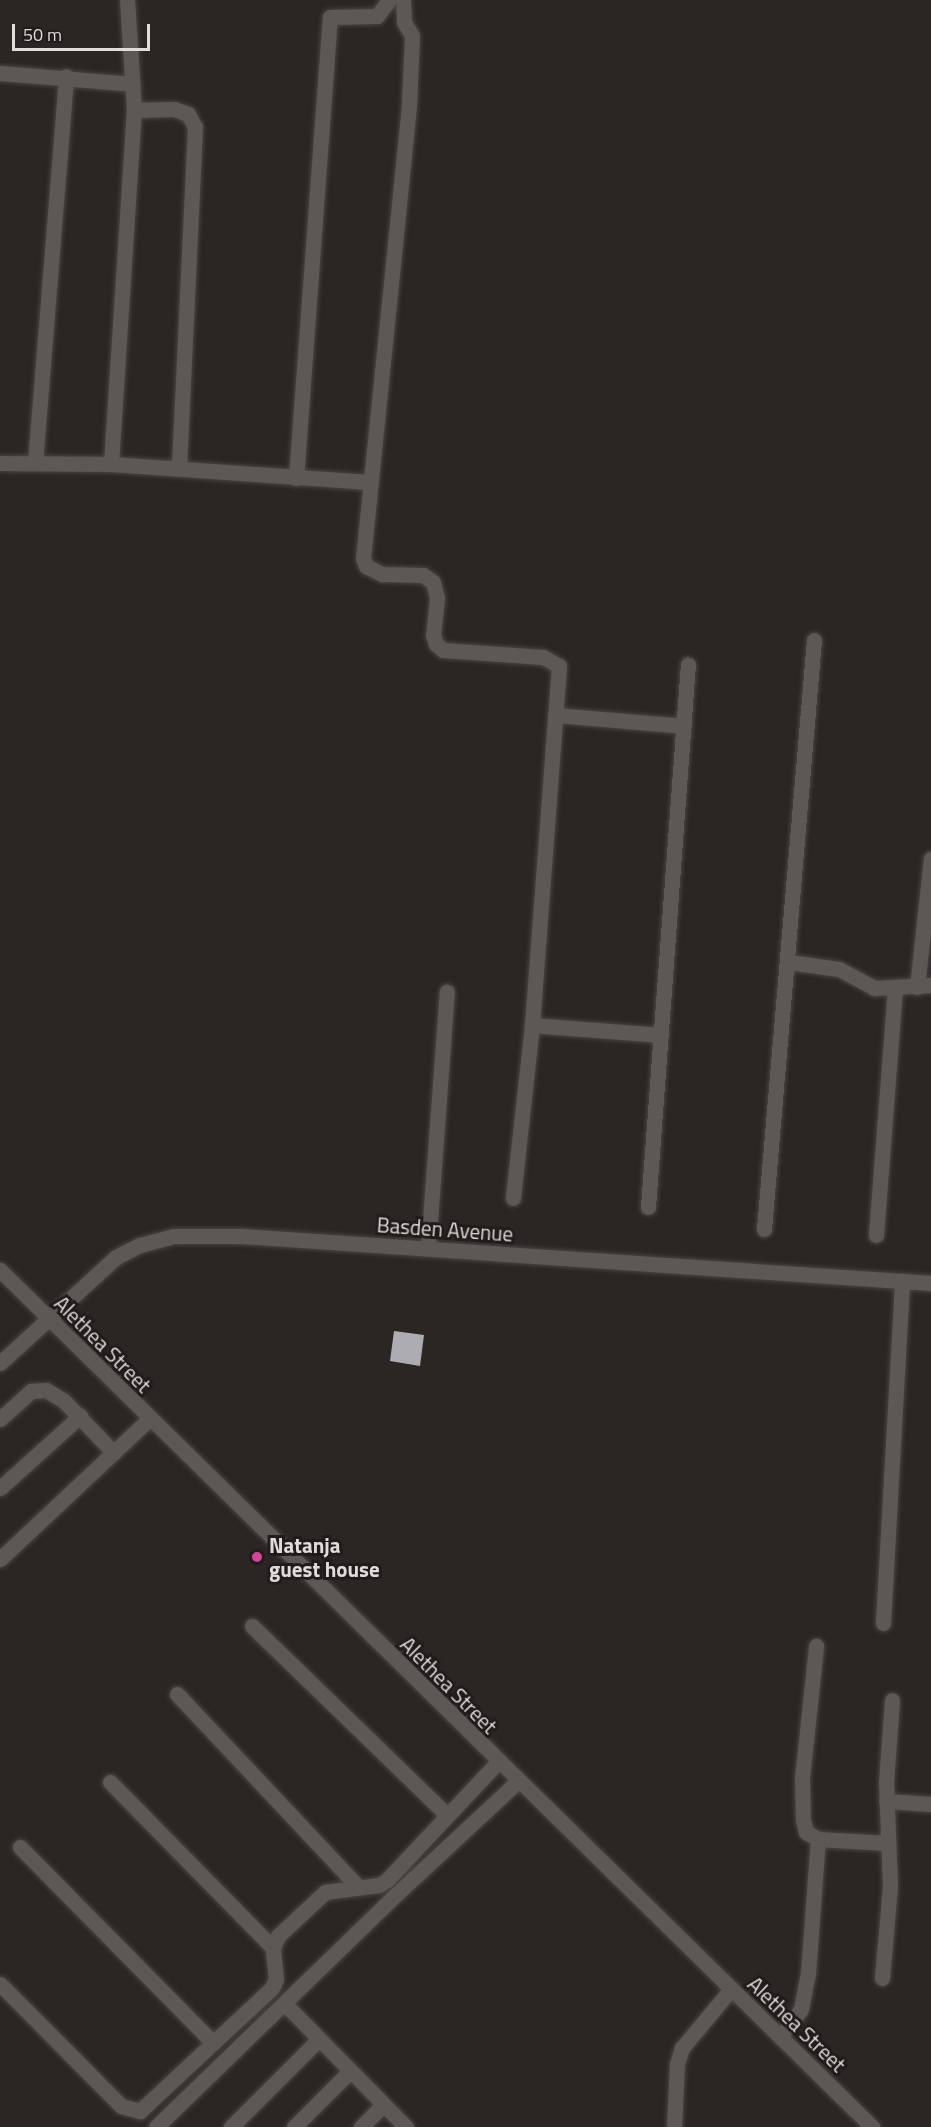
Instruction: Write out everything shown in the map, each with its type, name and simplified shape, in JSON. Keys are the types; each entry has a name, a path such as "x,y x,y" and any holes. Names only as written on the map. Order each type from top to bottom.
{"street":[{"path":"111,464 134,110 127,0"},
{"path":"296,478 330,17 377,16 389,0"},
{"path":"403,0 404,22 412,36 409,106 369,482 366,566 382,574 423,575 433,582 437,598 433,635 436,644 443,650 552,660 558,666 532,1025 513,1198"},
{"path":"0,73 66,76 133,84"},
{"path":"35,463 66,76"},
{"path":"134,110 174,109 188,114 195,127 179,468"},
{"path":"0,463 111,464 369,482"},
{"path":"764,1229 789,962 814,640"},
{"path":"648,1207 688,664"},
{"path":"556,715 684,726"},
{"path":"789,962 839,969 874,988 895,989 924,986 931,860"},
{"path":"876,1235 895,989"},
{"path":"428,1248 447,992"},
{"path":"532,1025 661,1035"},
{"name":"Basden Avenue","path":"0,1363 116,1257 140,1245 174,1236 241,1236 931,1283"},
{"name":"Alethea Street","path":"0,1270 498,1762 872,2127"},
{"path":"883,1623 902,1281"},
{"path":"0,1419 26,1394 39,1389 55,1394 80,1416 114,1453"},
{"path":"0,1488 80,1416"},
{"path":"0,1559 149,1419"},
{"path":"252,1626 447,1815"},
{"path":"816,1646 802,1810 806,1832 818,1839 888,1843"},
{"path":"177,1694 358,1887"},
{"path":"882,1978 888,1934 886,1801 892,1700"},
{"path":"0,1984 121,2106 132,2111 140,2111 272,1988 276,1979 273,1948 278,1936 325,1892 379,1885 387,1880 498,1762"},
{"path":"156,2127 518,1781"},
{"path":"110,1782 273,1948"},
{"path":"886,1801 931,1804"},
{"path":"780,2037 797,2017 805,1995 818,1839"},
{"path":"20,1847 213,2043"},
{"path":"674,2127 677,2064 682,2048 731,1989"},
{"path":"284,2003 349,2072 406,2127"},
{"path":"231,2127 318,2040"},
{"path":"294,2127 349,2072"},
{"path":"361,2127 383,2105"}],"building":[{"path":"394,1331 424,1335 420,1366 390,1361"}],"place":[{"name":"Natanja guest house","path":"257,1557"}]}
